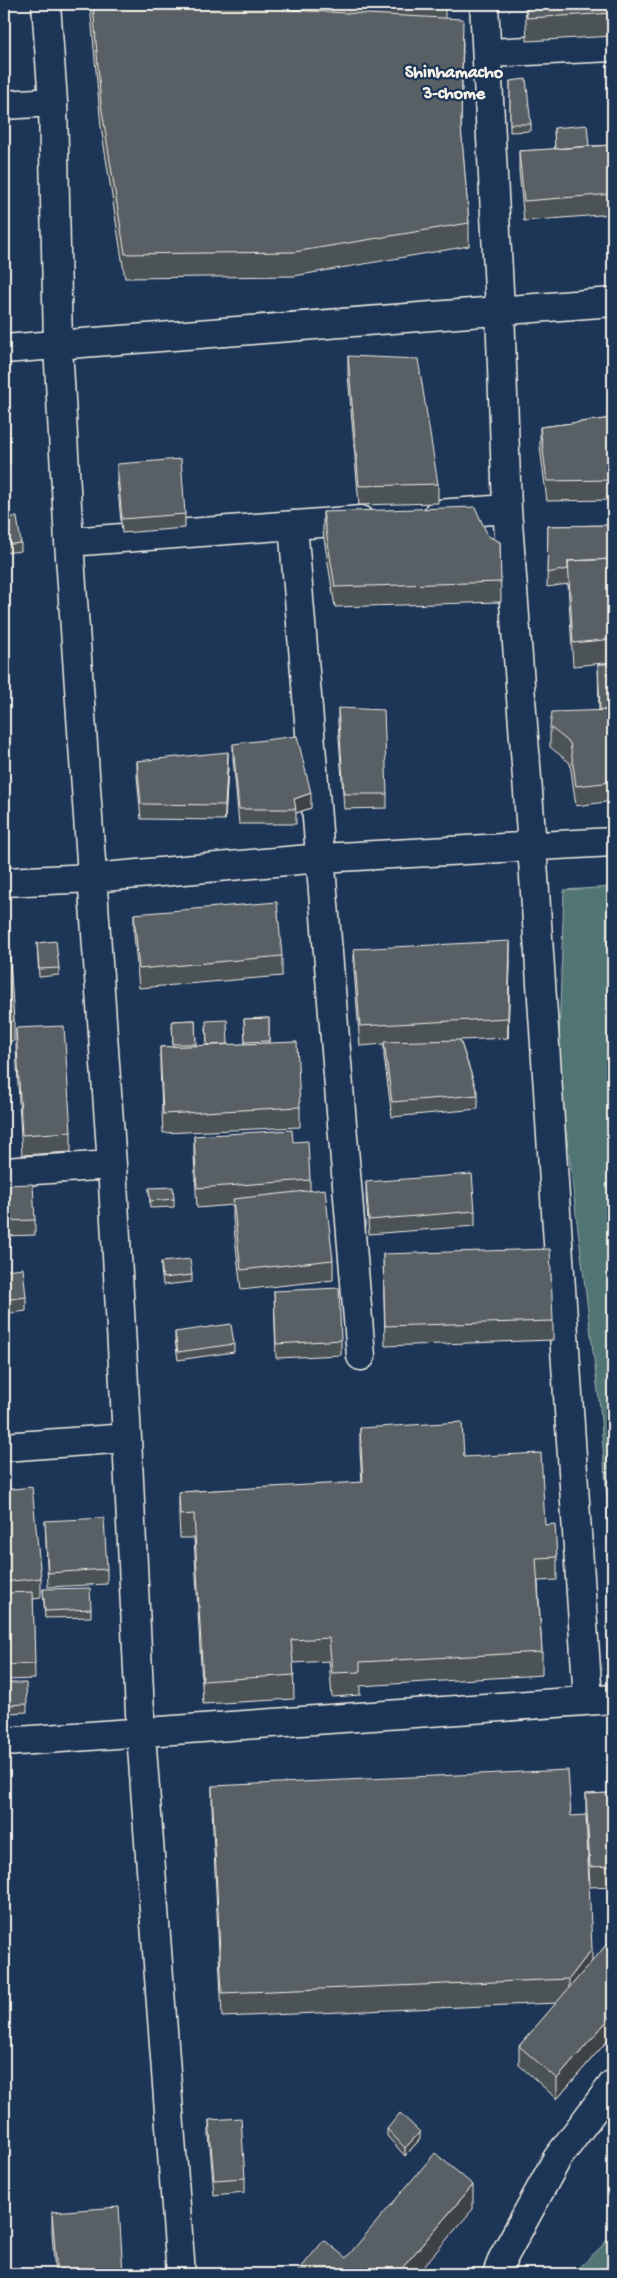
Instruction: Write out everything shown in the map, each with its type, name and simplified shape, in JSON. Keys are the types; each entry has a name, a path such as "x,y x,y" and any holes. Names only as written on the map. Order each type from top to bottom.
{"street":[{"path":"46,4 53,102 58,346 69,542 112,1165 141,1734 181,2274"},
{"path":"4,1742 141,1734 601,1700 532,846 507,509 500,309 484,4"},
{"path":"488,53 613,47"},
{"path":"4,105 53,102"},
{"path":"4,349 500,309 613,302"},
{"path":"69,542 507,509"},
{"path":"292,526 361,1356"},
{"path":"4,882 92,878 321,858 613,842"},
{"path":"4,1172 112,1165"},
{"path":"4,1447 127,1438"},
{"path":"497,2274 503,2258 557,2159 613,2084"}],"green space":[{"path":"613,887 613,1580 600,1408 558,1067 564,890"},
{"path":"613,2231 613,2274 573,2274 603,2245"}],"building":[{"path":"93,4 360,4 289,10 463,19 461,126 469,223 294,252 125,254 101,104"},
{"path":"526,4 613,4 613,13 527,18"},
{"path":"526,79 531,124 510,124 510,81"},
{"path":"587,125 589,146 555,149 554,128"},
{"path":"613,145 613,194 524,201 519,151"},
{"path":"348,356 418,359 438,484 359,486"},
{"path":"4,411 8,411 10,449 4,450"},
{"path":"613,418 613,480 547,481 540,427"},
{"path":"181,459 185,514 122,519 117,464"},
{"path":"475,507 488,536 500,542 501,582 335,587 323,512"},
{"path":"4,517 17,517 21,543 4,545"},
{"path":"613,525 613,559 568,561 568,569 547,573 548,526"},
{"path":"613,559 613,639 573,643 568,561"},
{"path":"598,664 613,664 613,709 600,710"},
{"path":"338,708 384,710 387,794 344,794"},
{"path":"613,710 613,782 576,786 570,743 550,727 552,712"},
{"path":"297,736 311,793 294,799 296,809 239,809 233,744"},
{"path":"228,752 225,805 141,804 137,761"},
{"path":"277,902 282,956 139,969 134,914"},
{"path":"4,927 8,927 14,1021 4,1022"},
{"path":"56,941 59,968 39,969 37,943"},
{"path":"510,941 508,1018 360,1026 354,949"},
{"path":"269,1018 269,1041 245,1042 244,1019"},
{"path":"195,1020 196,1044 173,1044 172,1021"},
{"path":"227,1020 228,1044 207,1045 206,1021"},
{"path":"64,1026 71,1132 22,1135 16,1028"},
{"path":"460,1040 478,1095 392,1102 384,1042"},
{"path":"297,1042 300,1107 163,1114 160,1047"},
{"path":"292,1130 293,1142 308,1141 310,1180 197,1188 194,1136"},
{"path":"472,1174 475,1211 369,1220 366,1182"},
{"path":"33,1184 35,1220 4,1221 4,1185"},
{"path":"173,1187 174,1199 150,1201 149,1188"},
{"path":"325,1189 333,1260 241,1270 233,1199"},
{"path":"550,1249 553,1321 385,1326 383,1254"},
{"path":"190,1259 192,1275 163,1278 161,1262"},
{"path":"23,1268 26,1297 4,1300 4,1270"},
{"path":"339,1288 341,1340 276,1344 274,1291"},
{"path":"231,1324 234,1344 178,1352 175,1332"},
{"path":"462,1422 464,1457 541,1453 545,1525 555,1524 557,1557 536,1558 542,1652 360,1662 360,1672 332,1673 329,1638 291,1640 294,1675 203,1681 194,1514 180,1515 179,1492 363,1482 360,1428"},
{"path":"32,1487 41,1578 4,1582 4,1490"},
{"path":"104,1518 107,1569 48,1573 45,1521"},
{"path":"90,1588 91,1609 45,1611 43,1589"},
{"path":"33,1592 35,1664 4,1665 4,1593"},
{"path":"7,1683 26,1683 27,1704 9,1705"},
{"path":"568,1770 571,1816 586,1815 592,1949 569,1979 222,1993 212,1786"},
{"path":"613,1793 613,1866 590,1867 586,1794"},
{"path":"613,1937 613,2014 557,2079 519,2046"},
{"path":"400,2113 420,2132 405,2148 387,2129"},
{"path":"241,2118 245,2178 214,2180 209,2120"},
{"path":"435,2153 473,2185 397,2274 296,2274 324,2240 346,2258"},
{"path":"119,2207 123,2274 57,2274 52,2212"}],"district":[{"name":"Shinhamacho 3-chome","path":"454,83"}]}
